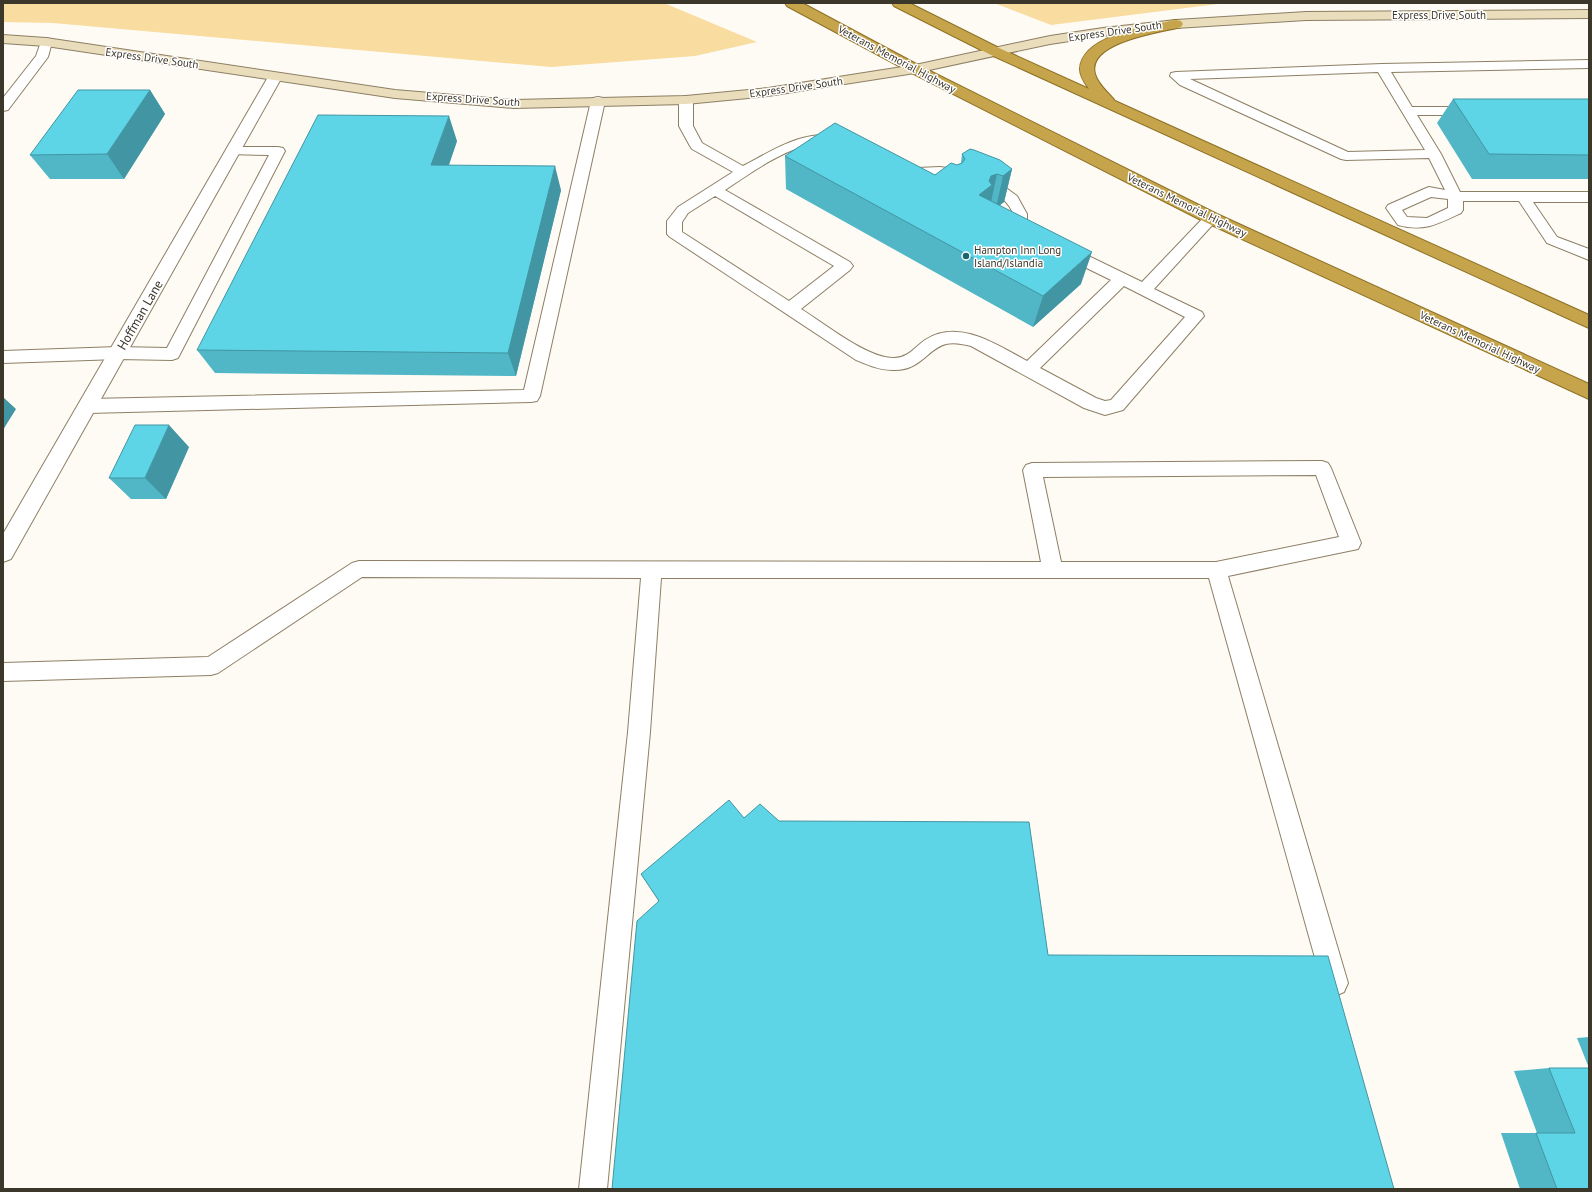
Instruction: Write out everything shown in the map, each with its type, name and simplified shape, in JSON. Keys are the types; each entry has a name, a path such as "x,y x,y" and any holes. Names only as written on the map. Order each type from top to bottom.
{"highway":[{"name":"Veterans Memorial Highway","path":"792,3 916,69 1211,218 1589,392"},
{"path":"899,3 994,51 1589,322"},
{"path":"1111,104 1091,81 1087,68 1090,58 1099,48 1113,40 1176,24"}],"main road":[{"name":"Express Drive South","path":"3,39 46,42 395,94 514,104 686,100 768,92 916,69 994,51 1103,32 1176,24 1306,16 1589,14"}],"street":[{"name":"Hoffman Lane","path":"3,553 275,77"}],"lane":[{"path":"3,107 42,57 46,42"},
{"path":"1434,154 1346,156 1185,82 1176,76 1382,68 1589,64"},
{"path":"1382,68 1434,154 1456,196 1456,210 1430,223 1403,222 1391,232"},
{"path":"686,100 686,126 697,146 743,172"},
{"path":"88,406 531,396 598,101"},
{"path":"1408,111 1487,110"},
{"path":"847,142 828,140 802,142 781,150 683,210 674,221 675,234 862,356 879,362 898,364 918,357 933,343 948,337 963,337 976,341 1090,404 1105,408 1117,405 1196,316 1121,280 1014,225 1020,214 1012,199 993,185 967,175 940,171 915,172"},
{"path":"3,357 118,353 172,354 278,151 233,151"},
{"path":"889,158 939,185"},
{"path":"714,190 845,266 790,309"},
{"path":"1403,222 1393,208 1429,192 1456,196 1589,197"},
{"path":"1523,197 1552,240 1589,255"},
{"path":"1144,290 1211,218"},
{"path":"1028,370 1121,280"},
{"path":"3,672 211,666 359,569 652,569 1053,570 1216,570 1351,542 1322,468 1032,470 1053,570"},
{"path":"593,1189 639,732 652,569"},
{"path":"1216,570 1341,1006"}],"shaded area":[{"path":"3,3 664,3 757,42 695,56 551,67 53,23 3,22"},
{"path":"994,3 1226,3 1051,25"}],"building":[{"path":"78,90 150,90 107,154 30,155"},
{"path":"1453,99 1589,99 1589,155 1489,154"},
{"path":"318,115 449,116 431,165 555,166 508,353 197,350"},
{"path":"835,123 935,175 951,163 957,165 962,163 965,159 962,154 970,149 1000,160 1012,169 1003,176 997,174 991,176 989,181 992,185 979,195 1092,252 1043,296 785,156"},
{"path":"135,425 169,425 145,478 109,478"},
{"path":"729,800 744,818 760,804 779,821 1029,822 1048,955 1328,956 1394,1189 612,1189 637,921 659,901 641,874"},
{"path":"1549,1068 1589,1068 1589,1189 1557,1189 1536,1133 1575,1133"}],"place":[{"name":"Hampton Inn Long Island/Islandia","path":"966,256"}]}
